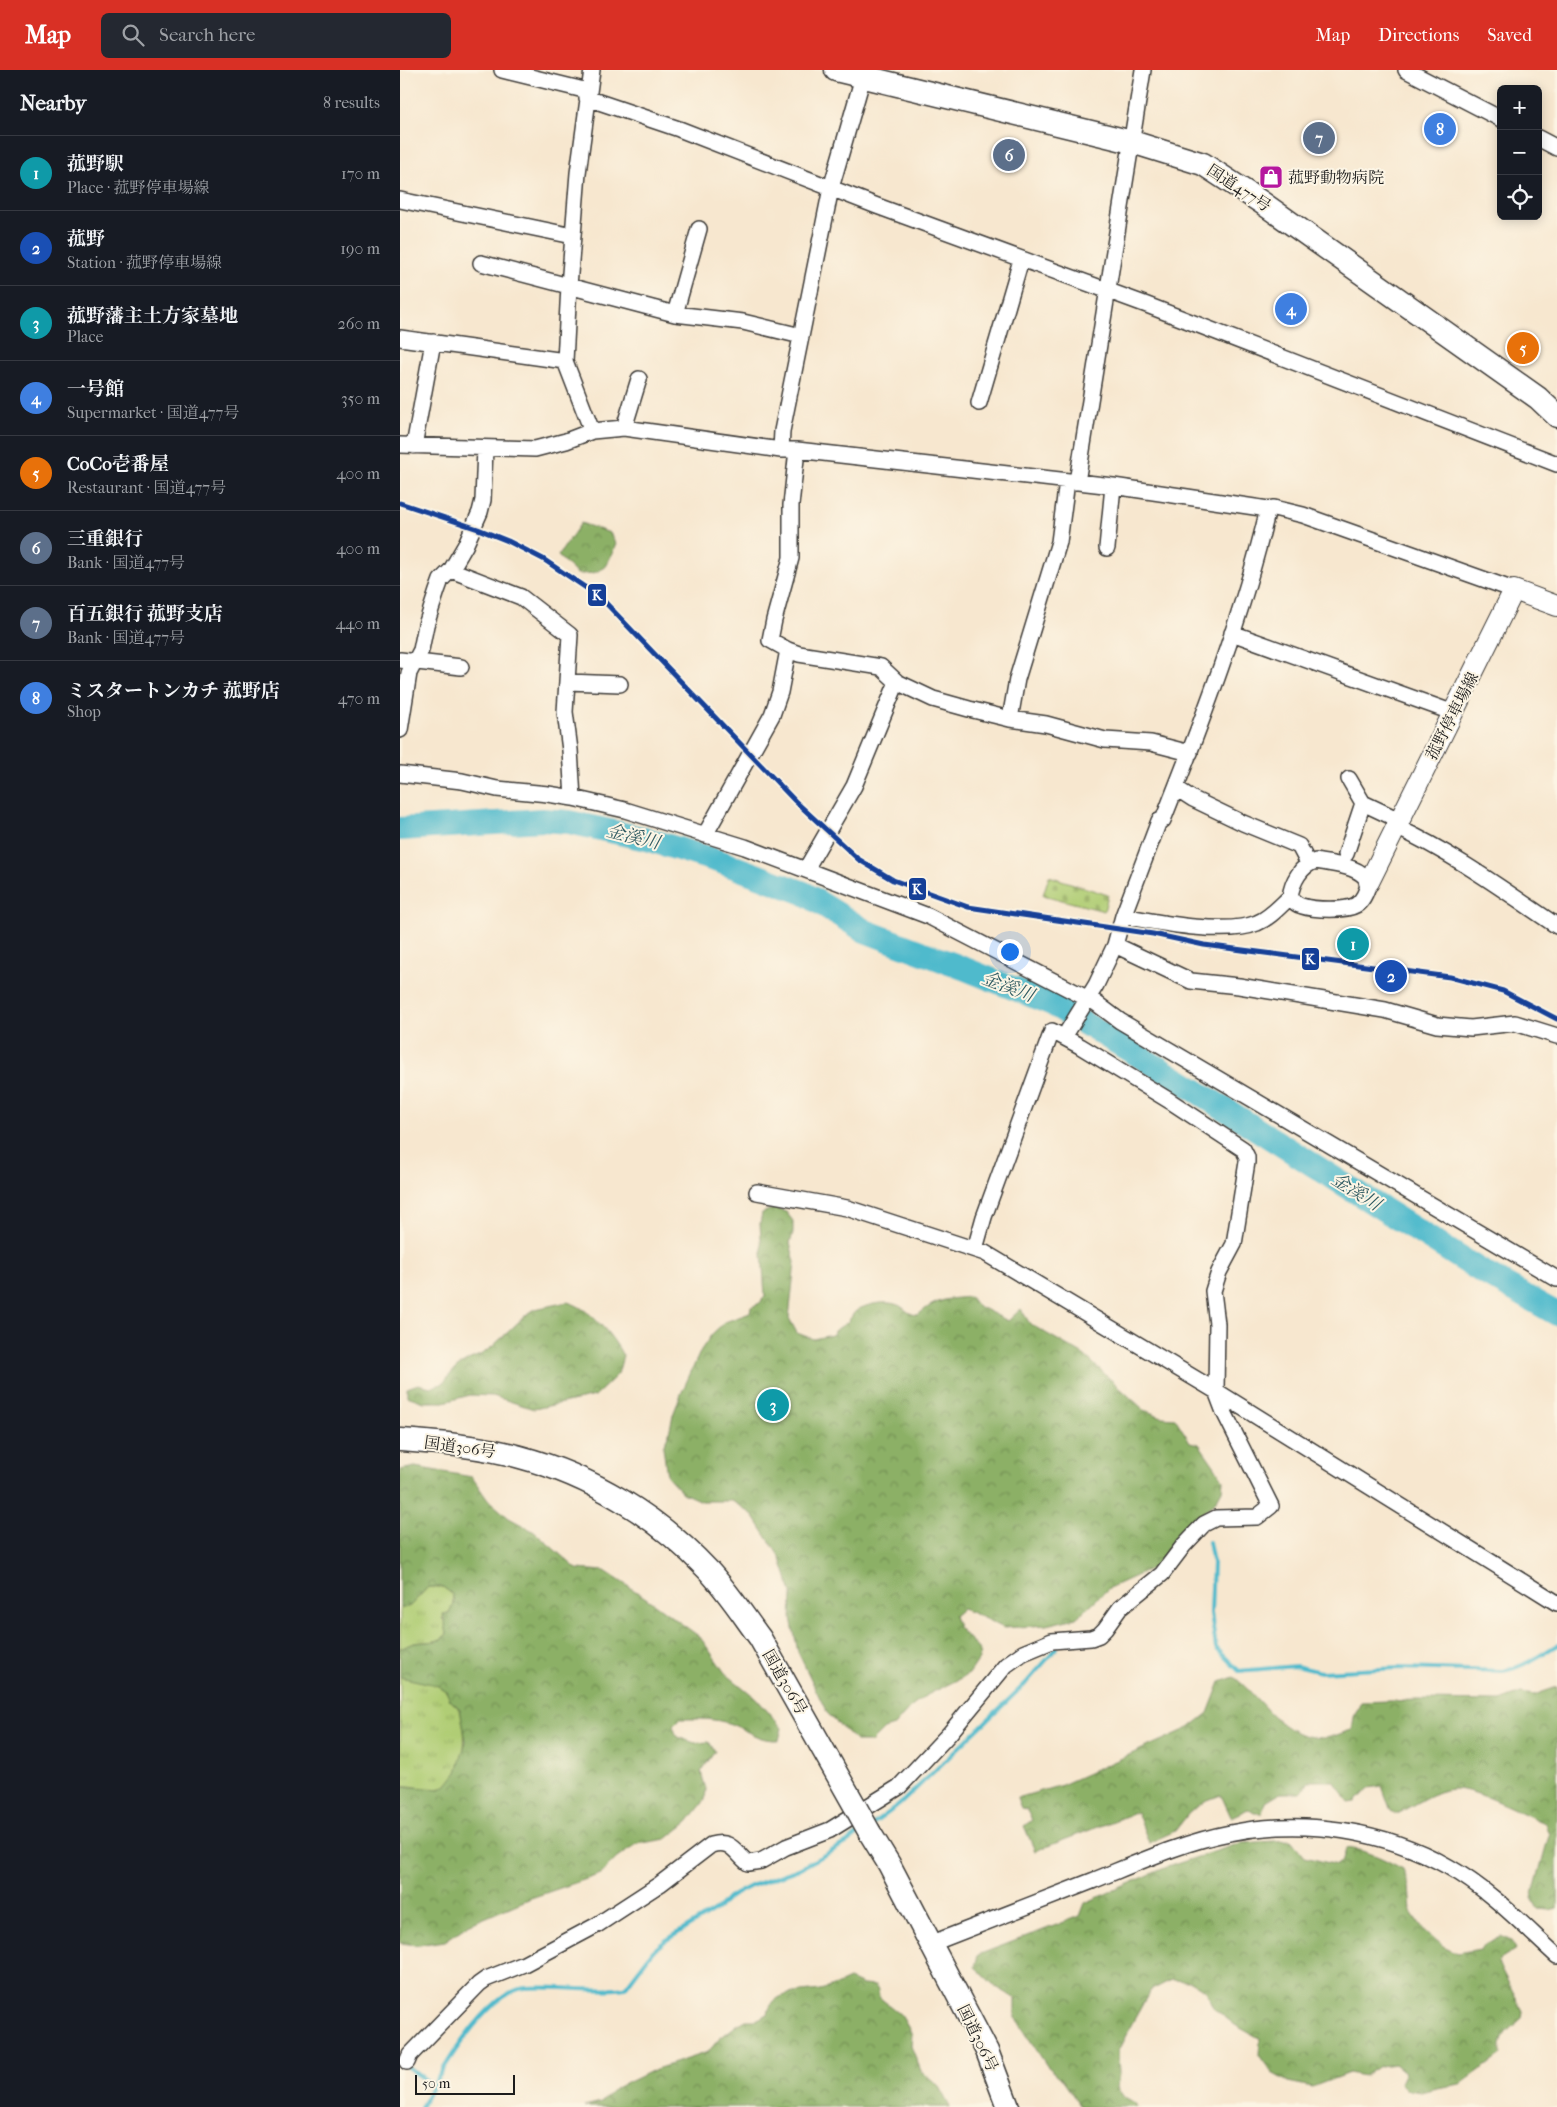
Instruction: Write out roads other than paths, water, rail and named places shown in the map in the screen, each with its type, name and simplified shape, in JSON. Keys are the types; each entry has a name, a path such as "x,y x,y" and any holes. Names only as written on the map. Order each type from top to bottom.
{"highway":[{"name":"国道477号","path":"836,70 864,73 1132,142 1203,164 1270,208 1538,398 1557,416"},
{"name":"国道306号","path":"400,1440 466,1446 528,1459 575,1476 602,1489 650,1519 706,1569 760,1638 855,1806 987,2051 1008,2107"}],"main road":[{"path":"1514,590 1557,606"},
{"name":"菰野停車場線","path":"1369,882 1514,590"}],"street":[{"path":"502,70 588,94 1021,260 1147,305 1557,464"},
{"path":"592,70 578,173 565,361 592,431"},
{"path":"1010,719 1017,679 1059,542 1072,481 1108,292 1143,70"},
{"path":"1406,70 1497,117"},
{"path":"781,450 782,431 831,188 864,73"},
{"path":"1542,140 1557,148"},
{"path":"400,200 573,236"},
{"path":"675,314 699,229"},
{"path":"979,403 1021,260"},
{"path":"481,264 675,314 743,322 801,336"},
{"path":"400,338 565,361"},
{"path":"433,342 407,445 534,449 566,441 592,431 624,428 781,450 797,450 1113,486 1268,509 1274,508 1303,515 1514,590"},
{"path":"624,428 638,379"},
{"path":"400,730 405,692 411,667 421,650 426,625 437,590 441,580 451,570 480,512 485,448"},
{"path":"797,450 791,505 791,558 770,640 788,650 881,667 897,682 932,699 1010,719 1046,724 1105,740 1151,743 1190,752"},
{"path":"1107,548 1113,486"},
{"path":"1066,1035 1087,1001 1115,945 1159,821 1163,820 1190,752 1255,564 1268,509"},
{"path":"451,570 521,597 570,634 565,712 570,750 569,800"},
{"path":"1232,633 1454,713"},
{"path":"706,835 772,714 780,692 788,650"},
{"path":"400,660 461,667"},
{"path":"568,682 620,684"},
{"path":"806,869 854,786 897,682"},
{"path":"400,774 462,781 497,789 624,810 706,835 806,869 928,916 1087,1001 1557,1279"},
{"path":"1349,779 1363,803 1450,856 1557,926"},
{"path":"1176,788 1193,799 1243,824 1299,846 1308,863"},
{"path":"1346,854 1363,803"},
{"path":"1124,916 1175,926 1234,928 1249,926 1265,919 1290,897 1291,890 1308,863 1316,861 1359,870 1369,882 1362,900 1347,909 1302,906 1294,902 1290,897"},
{"path":"1115,945 1191,981 1239,986 1385,1010 1437,1025 1471,1028 1515,1024 1557,1036"},
{"path":"406,2062 410,2055 478,1984 524,1964 596,1925 660,1884 712,1845 720,1842 726,1844 732,1847 748,1863 757,1862 786,1847 830,1830 871,1806 900,1787 949,1734 1006,1665 1052,1640 1091,1638 1099,1635 1105,1630 1120,1608 1162,1574 1184,1545 1204,1524 1216,1518 1249,1518 1263,1514 1271,1506 1224,1412 1216,1391 1217,1324 1213,1291 1219,1272 1234,1244 1247,1162 1246,1153 1243,1149 1066,1035 1052,1031 984,1217 975,1249"},
{"path":"757,1192 847,1208 975,1249 1216,1391 1557,1603"},
{"path":"930,1944 1157,1855 1200,1841 1230,1833 1270,1827 1306,1827 1340,1830 1374,1837 1404,1846 1449,1867 1489,1895 1557,1956"}],"waterway":[{"name":"金溪川","path":"400,829 543,820 569,822 646,839 721,862 804,893 865,931 1052,1004 1179,1080 1484,1273 1557,1314"},
{"path":"1209,1542 1213,1563 1211,1613 1216,1648 1239,1671 1296,1666 1321,1672 1399,1668 1503,1671 1524,1664 1557,1645"},
{"path":"873,1824 899,1805 1026,1683 1057,1648"},
{"path":"421,2107 439,2075 465,2037 495,2004 510,1993 525,1988 537,1987 600,1990 625,1988 653,1951 665,1941 720,1907 728,1898 751,1886 799,1869 848,1842 861,1832"},
{"path":"406,2066 433,2085"}],"place":[{"name":"ミスタートンカチ 菰野店","path":"1440,129"},
{"name":"百五銀行 菰野支店","path":"1319,138"},
{"name":"三重銀行","path":"1009,155"},
{"name":"菰野動物病院","path":"1271,177"},
{"name":"一号館","path":"1291,309"},
{"name":"CoCo壱番屋","path":"1523,348"},
{"name":"菰野駅","path":"1353,944"},
{"name":"菰野","path":"1391,976"},
{"name":"菰野藩主土方家墓地","path":"773,1405"}]}
